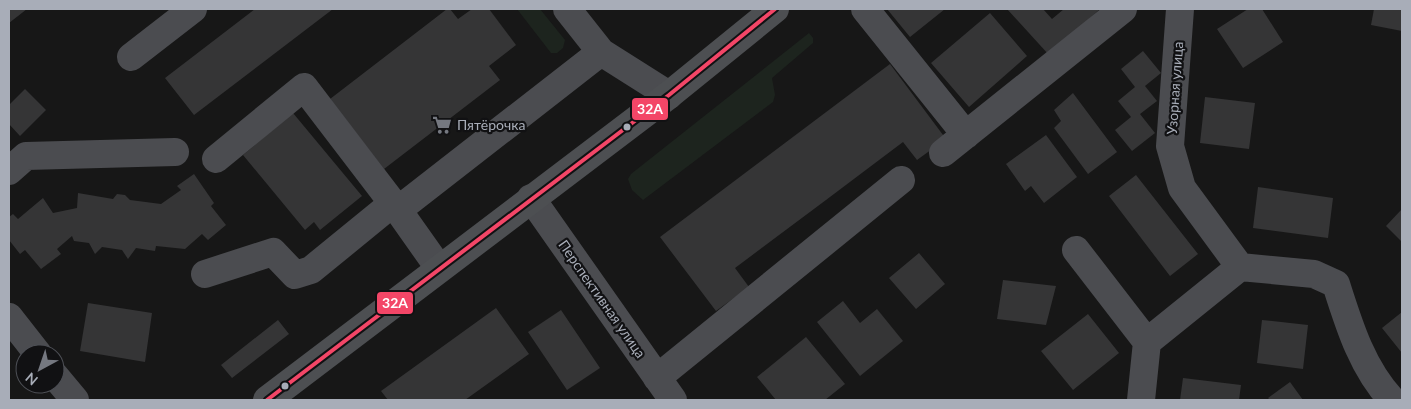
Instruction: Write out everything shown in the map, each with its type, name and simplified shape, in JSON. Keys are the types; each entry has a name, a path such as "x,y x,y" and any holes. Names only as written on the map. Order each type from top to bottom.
{"main road":[{"path":"267,400 669,95 775,9"}],"street":[{"path":"131,57 193,9"},
{"path":"567,9 601,52 669,95"},
{"path":"864,9 966,135"},
{"path":"943,153 1123,9"},
{"name":"Узорная улица","path":"1180,9 1170,146 1182,188 1240,267"},
{"path":"205,274 273,252 295,276 311,270 601,52"},
{"path":"216,159 304,87 396,206 440,268"},
{"path":"9,171 26,156 174,152"},
{"path":"657,378 901,180"},
{"name":"Перспективная улица","path":"532,198 673,400"},
{"path":"1076,250 1147,342 1141,400"},
{"path":"1147,342 1240,267 1314,274 1336,284 1351,334 1381,388 1392,400"},
{"path":"9,317 30,344"},
{"path":"65,388 75,400"}],"shaded area":[{"path":"517,9 540,9 565,40 563,48 557,53 551,53"},
{"path":"809,33 813,38 813,43 772,78 775,95 773,102 643,200 632,190 628,179 631,174"}],"building":[{"path":"9,9 27,9 9,23"},
{"path":"255,9 333,9 194,115 165,78"},
{"path":"447,9 450,9 458,19 472,9 489,9 516,45 489,66 500,80 384,169 330,99"},
{"path":"887,9 945,9 910,37"},
{"path":"1007,9 1043,9 1052,19 1064,9 1100,9 1049,55"},
{"path":"1248,9 1262,9 1283,42 1243,68 1217,29"},
{"path":"1374,9 1402,9 1402,31 1371,25"},
{"path":"990,13 1027,56 969,107 931,63"},
{"path":"1143,51 1161,73 1145,86 1157,101 1140,114 1155,133 1132,151 1115,130 1131,117 1118,101 1135,87 1121,69"},
{"path":"890,64 946,139 917,160 903,142 735,268 749,287 716,311 660,237"},
{"path":"25,89 46,110 20,136 9,124 9,105"},
{"path":"1073,93 1117,152 1088,174 1054,128 1061,121 1054,110"},
{"path":"1205,97 1255,103 1249,149 1200,143"},
{"path":"293,113 362,196 320,230 314,222 305,230 243,155"},
{"path":"1046,135 1077,177 1044,203 1031,186 1025,191 1006,164"},
{"path":"194,174 214,203 211,206 226,225 208,240 202,234 185,249 156,246 155,251 136,248 128,259 122,250 102,247 95,254 89,243 74,241 72,236 57,249 61,254 41,269 25,250 20,254 9,240 9,217 13,214 18,219 43,198 53,213 77,208 78,193 113,199 117,194 125,195 130,200 161,204 181,190 177,186"},
{"path":"1136,175 1198,254 1170,276 1109,196"},
{"path":"1258,187 1333,198 1328,238 1253,228"},
{"path":"1402,209 1402,242 1386,226"},
{"path":"919,253 945,284 916,309 889,278"},
{"path":"1003,280 1056,286 1046,325 997,319"},
{"path":"843,301 860,323 877,309 903,341 860,376 817,322"},
{"path":"88,303 152,313 145,362 80,351"},
{"path":"496,308 529,354 465,400 388,400 381,391"},
{"path":"561,310 600,368 567,390 528,332"},
{"path":"1402,312 1402,353 1382,328"},
{"path":"1088,314 1119,353 1073,390 1041,351"},
{"path":"278,320 289,334 232,378 221,365"},
{"path":"1262,320 1308,325 1303,369 1257,363"},
{"path":"806,337 845,384 825,400 776,400 757,377"},
{"path":"1183,378 1241,385 1239,400 1180,400"},
{"path":"1290,382 1303,400 1270,400 1268,398"}],"transit line":[{"name":"32A","path":"267,400 669,95 775,9"}],"place":[{"name":"Пятёрочка","path":"442,125"}]}
